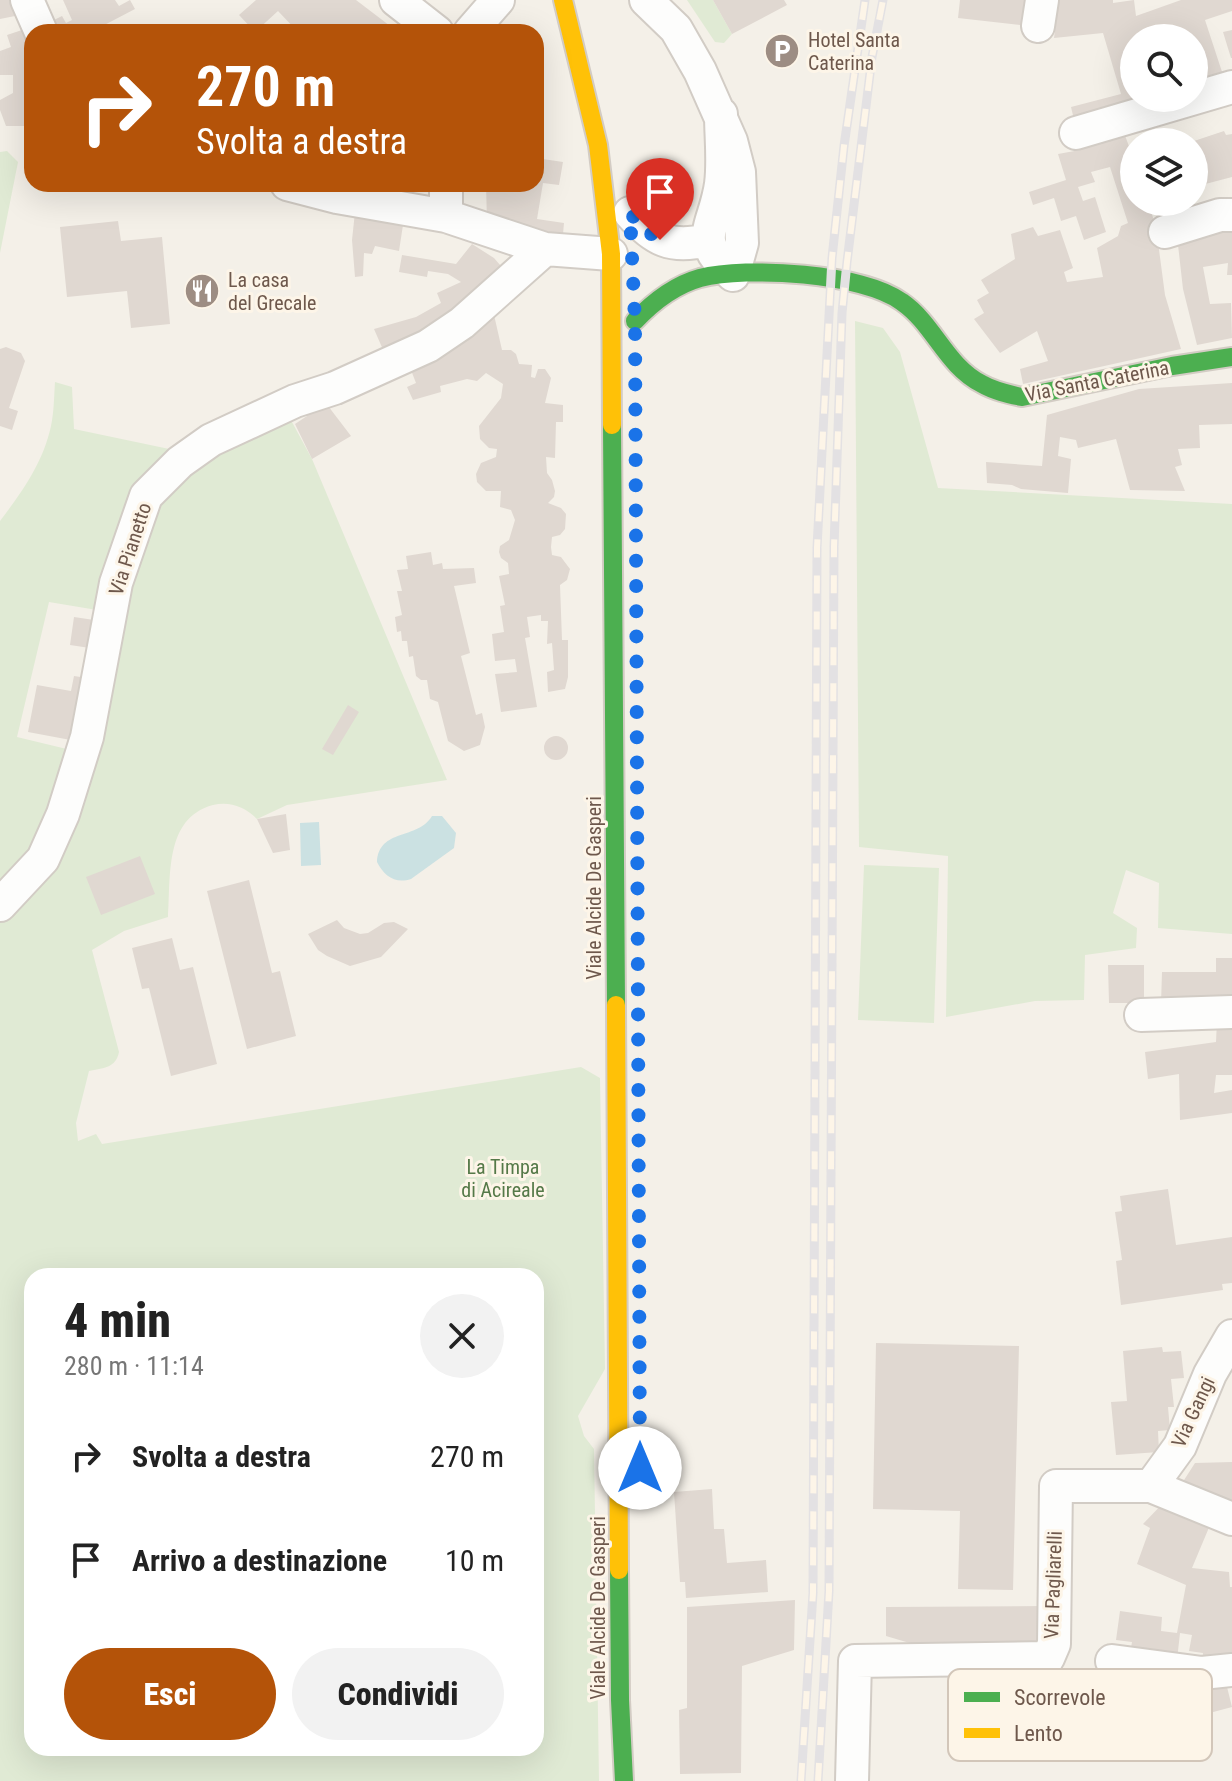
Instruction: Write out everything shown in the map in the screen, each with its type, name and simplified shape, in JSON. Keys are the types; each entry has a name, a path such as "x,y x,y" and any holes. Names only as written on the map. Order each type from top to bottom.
{"main road":[{"name":"Viale Alcide De Gasperi","path":"566,8 598,145 625,227 620,1700 624,1781"},
{"name":"Via Santa Caterina","path":"633,290 635,329 650,305 670,291 702,278 774,273 878,288 901,300 969,379 999,394 1022,397 1232,357"},
{"path":"639,1781 640,1753"}],"street":[{"path":"27,0 38,24"},
{"path":"396,0 427,24"},
{"path":"477,24 498,0"},
{"path":"646,0 676,29 721,114 739,172 742,243 733,275 717,261 707,240 721,184 721,114"},
{"path":"1076,133 1232,87"},
{"path":"318,192 446,216 545,249 625,227 644,229 660,240 688,245 707,240"},
{"path":"390,206 414,192"},
{"path":"446,192 446,216"},
{"path":"1165,232 1220,215 1232,215"},
{"name":"Via Pianetto","path":"0,905 43,859 63,814 87,737 116,583 146,496 180,462 211,440 428,346 462,323 545,249"},
{"path":"1141,1015 1232,1012"},
{"name":"Via Gangi","path":"1151,1486 1180,1446 1210,1374 1232,1336"},
{"name":"Via Pagliarelli","path":"852,1781 855,1661 1048,1658 1054,1644 1056,1486 1151,1486"},
{"path":"1151,1486 1232,1519"},
{"path":"1112,1661 1172,1669"},
{"path":"1212,1672 1232,1670"}],"green space":[{"path":"687,0 713,0 732,34 724,43 715,42"},
{"path":"7,151 18,162 0,253 0,152"},
{"path":"855,321 883,328 900,352 938,488 1232,504 1232,934 1158,928 1159,883 1126,870 1113,913 1137,928 1136,948 1085,955 1084,1000 1035,1001 946,1017 948,856 859,847"},
{"path":"55,382 72,387 74,429 174,450 97,610 49,602 17,737 75,751 32,859 0,894 0,521 24,488 43,452 52,421"},
{"name":"La Timpa di Acireale","path":"286,411 312,459 447,780 287,805 257,819 237,806 219,804 197,812 186,822 173,851 168,917 124,931 92,950 119,1052 112,1064 89,1071 76,1123 78,1141 96,1134 102,1144 581,1067 600,1078 605,1369 578,1416 584,1436 594,1449 599,1781 0,1781 0,918 50,863 124,586 153,498 183,466"},
{"path":"864,865 939,868 934,1023 858,1020"}],"shaded area":[{"path":"432,816 442,816 456,833 454,848 411,879 395,880 387,875 377,862 384,844 418,829"},
{"path":"319,822 321,865 301,866 300,823"}],"building":[{"path":"0,0 13,0 20,15 0,19"},
{"path":"63,0 115,0 119,6 130,0 135,9 106,24 51,24 50,22 62,16 66,23 72,20"},
{"path":"256,0 356,0 388,24 290,24 278,11 264,24 247,24 239,15"},
{"path":"713,0 784,0 787,5 732,34"},
{"path":"960,0 1032,0 1029,26 958,18"},
{"path":"1059,0 1113,0 1113,3 1134,0 1136,16 1181,0 1232,0 1232,11 1205,20 1206,24 1120,24 1120,91 1103,33 1054,38"},
{"path":"24,29 24,126 6,126 0,110 0,100 13,93 13,75 0,75 0,51 11,47 7,35"},
{"path":"1208,29 1225,81 1208,86"},
{"path":"1232,30 1232,58 1231,58 1223,32"},
{"path":"1120,94 1120,112 1126,112 1076,128 1071,107"},
{"path":"1120,131 1120,198 1110,167 1091,172 1095,182 1078,187 1083,201 1095,197 1106,232 1084,240 1076,216 1061,221 1054,198 1033,205 1029,192 1066,180 1058,154 1080,150 1078,145"},
{"path":"1224,131 1226,135 1232,134 1232,177 1208,183 1208,136"},
{"path":"544,159 563,162 559,185 544,183"},
{"path":"486,192 542,192 537,219 564,223 563,234 487,222"},
{"path":"355,212 403,225 399,251 375,246 372,254 364,253 363,276 355,277 352,240"},
{"path":"1126,216 1152,216 1165,295 1181,349 1023,384 1020,369 1048,361 1037,331 1000,353 974,319 984,313 977,300 989,293 981,280 1015,259 1011,234 1033,227 1038,236 1060,230 1073,268 1064,272 1067,282 1103,277 1097,248 1118,236 1121,226 1128,223"},
{"path":"118,221 121,241 162,237 170,324 131,328 127,291 67,297 60,227"},
{"path":"1232,223 1232,275 1227,275 1228,263 1203,267 1210,304 1231,303 1232,338 1197,345 1183,289 1177,236"},
{"path":"472,244 494,258 507,273 426,337 384,352 374,329 416,317 441,303 437,293 461,282 448,274 428,271 427,277 399,272 402,255 456,264"},
{"path":"492,306 502,350 511,350 516,354 519,364 532,365 531,377 535,378 538,369 545,369 551,378 545,403 563,405 563,422 556,422 555,458 546,457 547,473 555,491 548,503 561,508 566,514 565,529 560,535 552,537 552,555 561,557 570,569 567,580 560,585 562,640 568,640 565,689 548,692 547,672 554,670 552,643 547,644 548,621 541,621 541,615 527,617 530,637 525,638 537,707 501,712 495,674 517,672 515,659 495,661 492,634 504,632 500,606 505,605 499,576 509,574 508,563 499,552 500,546 509,540 515,520 511,510 500,507 501,491 486,491 477,482 476,474 481,463 496,457 497,449 489,448 480,439 479,426 501,398 503,384 486,373 477,381 467,379 440,386 441,392 413,400 407,387 416,383 409,365"},
{"path":"6,347 21,353 25,361 9,408 18,411 12,430 0,426 0,349"},
{"path":"1232,383 1232,424 1199,425 1200,448 1178,449 1182,465 1175,467 1185,491 1130,490 1116,439 1078,448 1076,440 1060,437 1058,456 1071,459 1068,493 987,483 986,462 1042,466 1047,415 1139,389"},
{"path":"322,398 351,436 312,459 295,424 307,416 303,410"},
{"path":"431,552 433,565 442,563 443,569 474,568 476,583 454,586 470,653 461,656 476,715 482,713 485,727 480,745 464,751 448,741 438,702 430,699 427,680 416,676 407,641 402,641 401,631 397,632 395,617 402,615 397,591 402,591 397,570 408,569 406,556"},
{"path":"74,617 94,620 90,648 70,645"},
{"path":"74,676 87,678 76,741 28,732 37,685 71,691"},
{"path":"348,705 359,712 333,755 322,749"},
{"path":"556,736 565,739 568,748 565,757 556,760 547,757 544,748 547,739"},
{"path":"286,814 290,850 273,853 257,819"},
{"path":"140,856 155,894 101,915 86,877"},
{"path":"249,880 272,973 280,971 296,1036 247,1049 207,891"},
{"path":"337,920 344,928 360,934 368,933 384,923 394,922 408,929 381,957 350,966 318,950 308,934"},
{"path":"172,938 180,970 193,967 217,1064 171,1076 149,988 142,989 132,948"},
{"path":"1216,958 1232,958 1232,1005 1161,1004 1162,972 1216,972"},
{"path":"1108,965 1144,965 1144,1003 1109,1003"},
{"path":"1217,1020 1232,1020 1232,1075 1216,1075 1214,1093 1232,1090 1232,1113 1180,1120 1179,1074 1148,1079 1145,1052 1216,1042"},
{"path":"1168,1189 1176,1245 1232,1237 1232,1283 1222,1284 1223,1290 1121,1305 1116,1261 1122,1260 1115,1212 1122,1211 1120,1196"},
{"path":"876,1343 1019,1346 1013,1590 958,1589 960,1511 873,1509"},
{"path":"1162,1347 1163,1352 1181,1351 1184,1378 1171,1379 1174,1407 1168,1407 1170,1430 1158,1431 1159,1452 1116,1455 1111,1402 1127,1401 1123,1351"},
{"path":"1232,1462 1232,1514 1177,1491 1195,1463"},
{"path":"712,1489 714,1529 724,1529 727,1563 766,1560 768,1592 686,1598 685,1582 680,1582 674,1492"},
{"path":"1167,1499 1213,1518 1192,1568 1229,1572 1232,1587 1232,1665 1201,1667 1203,1653 1189,1651 1192,1635 1180,1633 1177,1660 1130,1654 1132,1642 1116,1640 1120,1611 1162,1617 1161,1631 1177,1633 1186,1585 1137,1564 1150,1528 1143,1524"},
{"path":"795,1600 794,1650 742,1666 741,1773 680,1774 679,1710 687,1708 687,1607"},
{"path":"1046,1606 1046,1643 913,1644 886,1636 886,1607"},
{"path":"948,1667 1023,1668 1023,1669"},
{"path":"1224,1675 1232,1707 1212,1712 1212,1676"}],"railway":[{"path":"801,1781 813,1593 817,548 832,258 865,0"},
{"path":"818,1781 829,1591 834,547 842,313 872,57 883,0"}],"traffic: fast":[{"path":"635,321 665,295 691,281 721,274 774,273 833,278 884,292 913,311 949,356 970,376 991,389 1022,397 1232,357"},
{"path":"612,425 616,1005"},
{"path":"619,1570 624,1781"}],"traffic: slow":[{"path":"563,0 598,145 611,254 612,425"},
{"path":"616,1005 619,1570"}],"place":[{"name":"Hotel Santa Caterina","path":"782,51"},
{"name":"La casa del Grecale","path":"202,291"}],"route":[{"path":"640,1468 635,321 630,213 644,229 660,240"}]}
